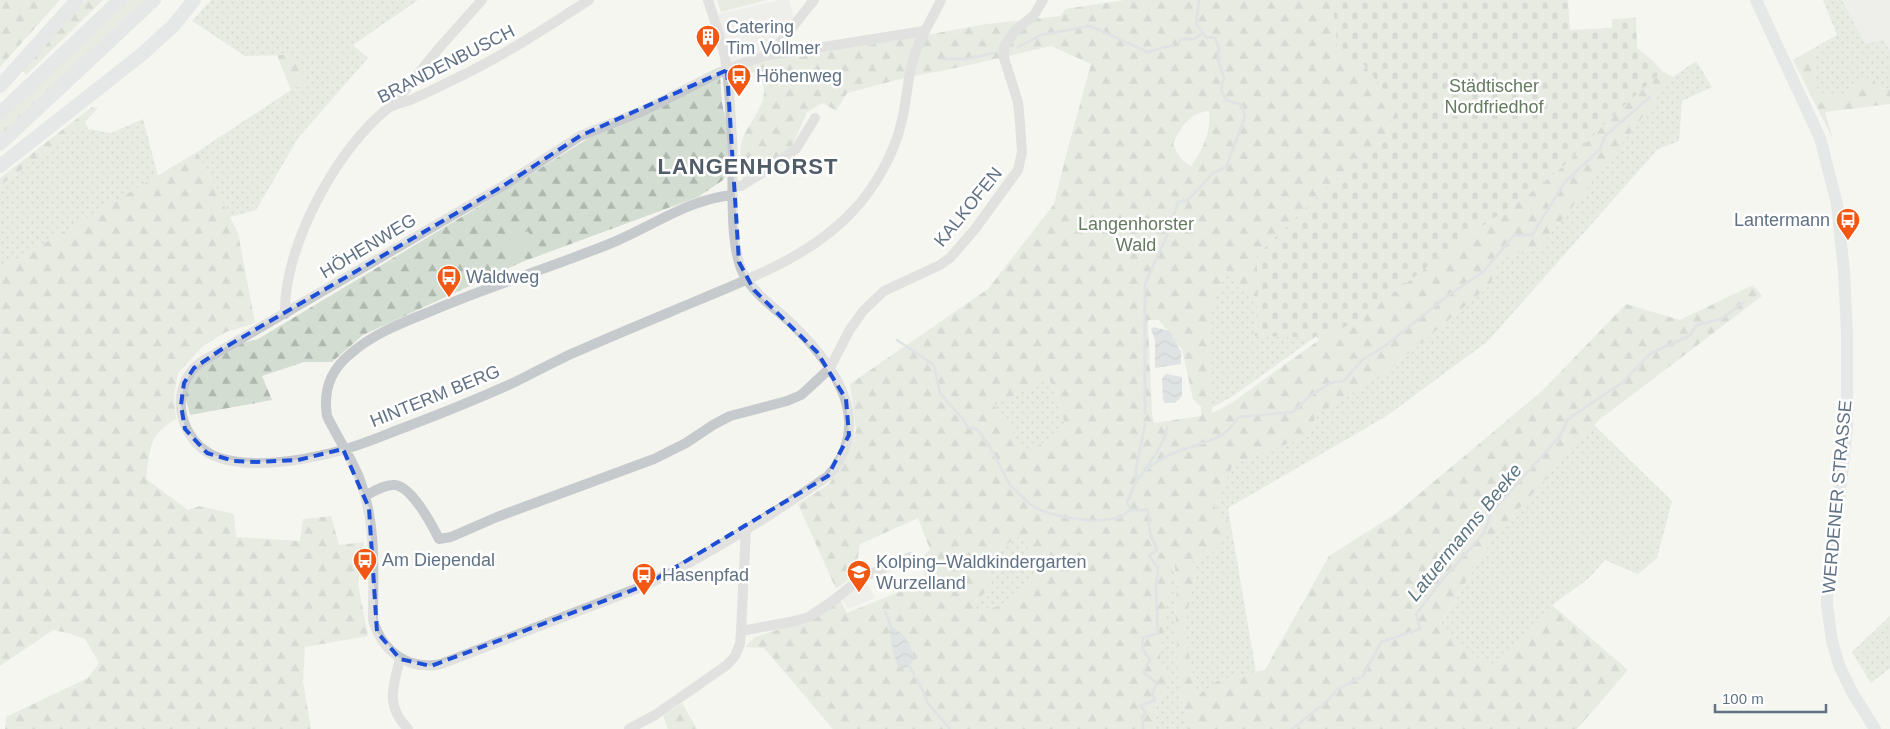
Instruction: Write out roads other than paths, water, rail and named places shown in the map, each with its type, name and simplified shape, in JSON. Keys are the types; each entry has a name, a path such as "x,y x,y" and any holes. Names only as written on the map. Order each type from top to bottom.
{"highway":[{"path":"0,86 77,0"},
{"path":"0,113 120,0"},
{"path":"0,144 154,0"},
{"path":"0,166 141,55 173,26 194,0"}],"main road":[{"name":"WERDENER STRASSE","path":"1756,0 1820,138 1837,204 1847,324 1847,428 1836,527 1828,574 1827,604 1832,641 1840,665 1852,692 1876,729"}],"street":[{"path":"392,106 440,47 482,0"},
{"name":"BRANDENBUSCH","path":"285,314 286,295 299,243 318,198 335,167 374,121 392,106 412,100 518,46 589,0"},
{"path":"708,0 722,45 727,70 732,138 733,190 736,254 747,280 762,298 806,338 842,386 849,412 849,435 841,458 828,476 670,574 646,586 441,664 431,666 420,665 400,659 384,643 377,632 374,620 372,533 365,496 359,478 327,416 325,406 327,386 338,365 361,345 412,319 489,286 614,242 700,202 721,196 733,190 741,186 796,149 815,118"},
{"path":"767,56 814,0"},
{"name":"HINTERM BERG","path":"189,374 181,394 182,418 185,429 191,438 207,453 234,461 298,460 343,450 471,401 578,351 747,280 792,259 808,249 845,219 869,192 890,154 901,125 914,56 941,0"},
{"name":"KALKOFEN","path":"830,368 854,322 863,311 884,291 950,258 975,229 1018,170 1022,152 1018,102 1005,64 1004,53 1006,42 1034,14 1042,0"},
{"name":"HÖHENWEG","path":"189,374 194,368 222,349 503,186 580,136 645,110 718,73 752,60 767,56 923,35"},
{"path":"365,496 385,486 395,485 403,488 422,510 439,539 451,537 497,517 654,459 686,443 730,416 775,405 801,395 830,368"},
{"path":"629,729 655,715 727,665 736,656 740,644 746,528"},
{"path":"741,631 809,617 824,608 861,578 910,557"},
{"path":"400,659 394,680 392,699 395,711 408,729"}],"water":[{"path":"1154,327 1169,331 1181,351 1181,364 1155,368 1155,340 1151,329"},
{"path":"1166,374 1182,377 1182,396 1175,403 1165,403 1163,400 1162,378"},
{"path":"890,626 904,636 915,659 909,666 903,669 898,667 891,642"}],"waterway":[{"path":"1145,413 1145,284 1168,233 1178,202 1188,200 1213,173 1226,167 1245,117 1242,105 1226,100 1221,89 1224,78 1218,59 1219,48 1215,38 1206,37 1196,24 1199,0"},
{"path":"1018,47 1041,35 1090,26 1148,52 1173,45"},
{"path":"1179,43 1181,39 1194,39 1203,33"},
{"path":"943,59 965,59 993,53"},
{"path":"1136,481 1160,459 1219,436 1227,431 1239,417 1293,412 1310,396 1330,383 1344,381 1362,360 1385,346 1450,294 1483,272 1514,235 1532,235 1565,182 1600,149 1605,136 1650,97"},
{"name":"Latuermanns Beeke","path":"1292,729 1325,703 1338,689 1363,676 1381,642 1420,629 1416,614 1441,581 1484,533 1491,513 1560,436 1568,419 1623,382 1651,353 1689,336 1697,325 1721,319 1744,302"},
{"path":"897,340 934,365 940,393 962,418 968,428 977,429 989,445 1010,485 1030,504 1042,511 1064,517 1094,521 1119,518 1131,510"},
{"path":"1143,729 1142,717 1146,712 1140,706 1155,700 1152,693 1157,683 1143,672 1150,660 1142,649 1143,638 1158,633 1156,586 1158,568 1149,556 1157,550 1150,533 1148,510 1131,510 1127,503 1136,481 1136,469 1145,424"},
{"path":"1146,468 1156,454 1167,428"},
{"path":"885,612 891,627"},
{"path":"908,664 914,674"},
{"path":"917,679 928,703 950,729"}],"place":[{"name":"Catering Tim Vollmer","path":"708,58"},
{"name":"Höhenweg","path":"739,97"},
{"name":"Lantermann","path":"1848,241"},
{"name":"Waldweg","path":"449,298"},
{"name":"Am Diependal","path":"365,581"},
{"name":"Kolping–Waldkindergarten Wurzelland","path":"859,593"},
{"name":"Hasenpfad","path":"644,596"}],"district":[{"name":"LANGENHORST","path":"748,166"}],"park label":[{"name":"Städtischer Nordfriedhof","path":"1494,96"},
{"name":"Langenhorster Wald","path":"1136,234"}]}
